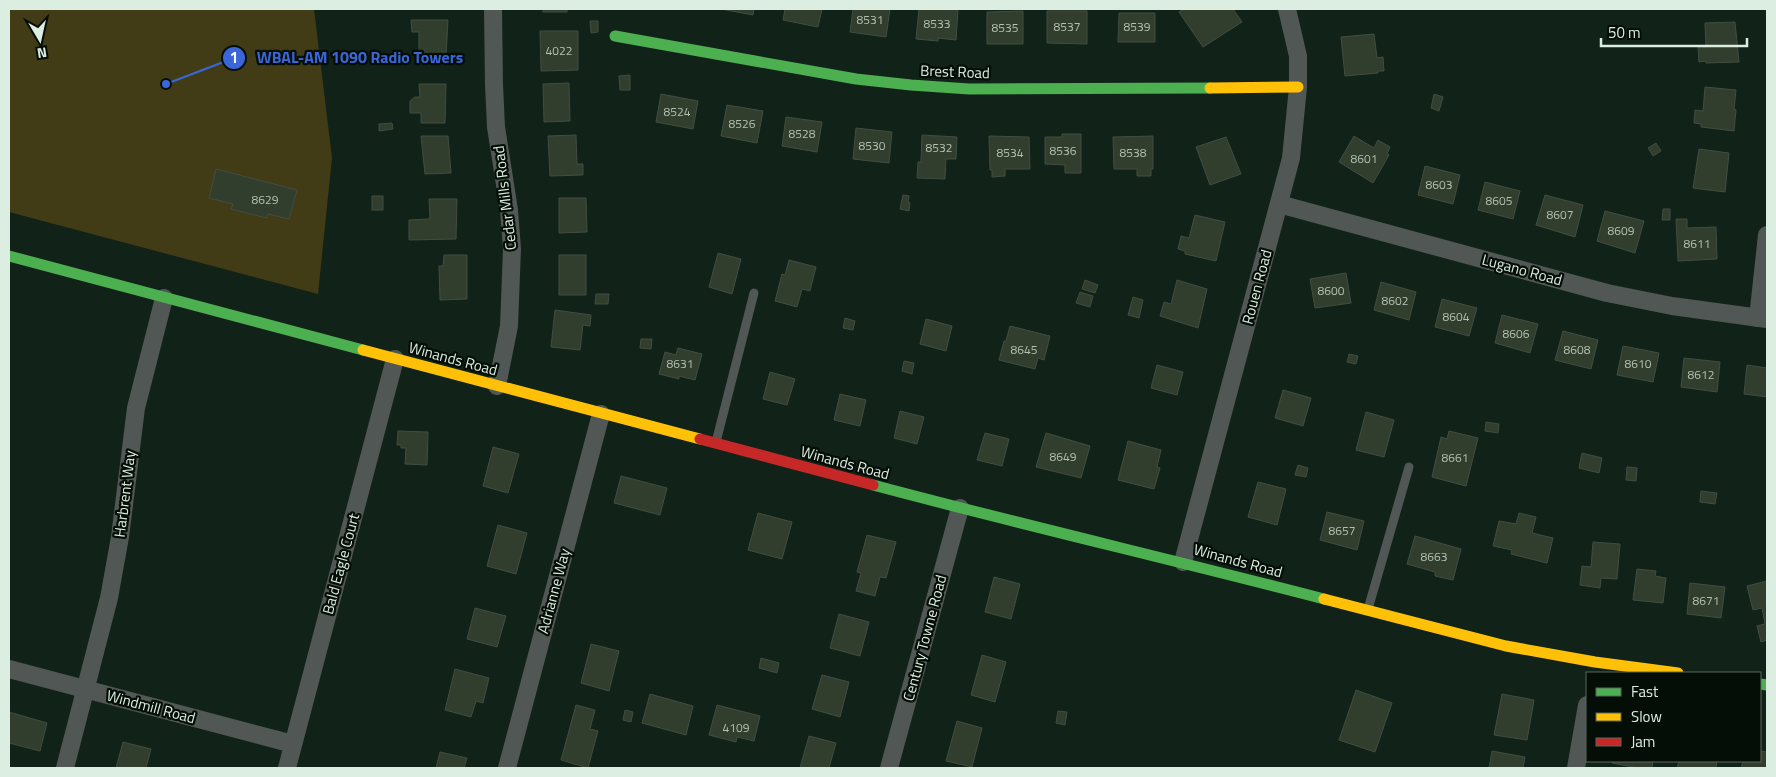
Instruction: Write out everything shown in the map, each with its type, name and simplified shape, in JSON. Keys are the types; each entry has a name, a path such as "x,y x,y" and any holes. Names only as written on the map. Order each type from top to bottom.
{"street":[{"name":"Cedar Mills Road","path":"493,9 496,127 509,210 512,249 509,326 497,386"},
{"name":"Rouen Road","path":"1183,562 1291,158 1298,87 1298,56 1287,9"},
{"name":"Brest Road","path":"614,36 856,79 911,85 968,89 1298,87"},
{"name":"Lugano Road","path":"1279,204 1607,293 1672,306 1762,319"},
{"path":"1762,319 1767,235"},
{"name":"Winands Road","path":"9,256 601,414 960,508 1183,562 1367,612 1594,667 1664,672"},
{"name":"Harbrent Way","path":"65,768 110,598 120,536 136,408 164,298"},
{"name":"Bald Eagle Court","path":"287,768 395,359"},
{"name":"Adrianne Way","path":"507,768 601,414"},
{"name":"Century Towne Road","path":"889,768 960,508"},
{"name":"Windmill Road","path":"9,669 293,744"},
{"path":"1576,768 1586,711"}],"lane":[{"path":"716,444 754,293"},
{"path":"1367,612 1409,467"}],"shaded area":[{"path":"9,9 314,9 332,158 318,294 9,212"}],"building":[{"path":"543,9 567,9 567,12 543,12"},
{"path":"721,9 754,9 753,15"},
{"path":"785,9 822,9 818,27 783,20"},
{"path":"853,9 890,9 886,37 850,32"},
{"path":"919,9 958,9 956,40 938,38 938,41 916,39"},
{"path":"1184,9 1233,9 1242,22 1203,47 1179,12"},
{"path":"1023,11 1023,44 987,44 987,12"},
{"path":"1047,11 1087,11 1087,44 1047,43"},
{"path":"1119,13 1155,13 1155,42 1118,42"},
{"path":"411,20 448,20 446,56 419,56 419,32 412,32"},
{"path":"590,21 598,21 598,32 591,33"},
{"path":"1735,22 1739,62 1699,62 1698,47 1706,47 1705,23"},
{"path":"540,31 578,31 578,70 541,71"},
{"path":"1374,34 1377,58 1383,57 1384,71 1345,76 1341,37"},
{"path":"630,75 630,90 620,90 619,76"},
{"path":"569,83 570,121 544,122 543,84"},
{"path":"419,84 446,84 445,123 421,123 421,113 410,113 410,101 415,97 420,97"},
{"path":"1705,87 1736,90 1734,131 1701,127 1701,124 1694,123 1695,110 1703,111"},
{"path":"661,94 698,101 693,129 656,122"},
{"path":"1434,94 1443,97 1439,111 1431,108"},
{"path":"727,105 763,111 757,143 721,136"},
{"path":"786,117 822,122 817,152 782,146"},
{"path":"392,123 393,129 379,131 379,124"},
{"path":"856,128 892,132 889,163 853,159"},
{"path":"1062,134 1081,134 1081,173 1065,173 1065,165 1045,164 1045,137 1062,137"},
{"path":"576,135 577,164 583,164 583,175 550,176 548,136"},
{"path":"922,135 957,137 956,159 946,159 945,179 917,178 918,162 921,162"},
{"path":"421,136 448,136 451,173 425,174"},
{"path":"989,136 1029,137 1030,169 1005,169 1005,176 992,177"},
{"path":"1153,136 1153,169 1151,169 1151,176 1137,176 1137,169 1114,169 1113,137"},
{"path":"1354,136 1374,148 1378,140 1390,147 1387,154 1389,155 1373,183 1339,162"},
{"path":"1226,137 1241,174 1210,185 1196,147"},
{"path":"1656,143 1661,151 1653,156 1648,148"},
{"path":"1699,149 1729,153 1725,192 1693,188"},
{"path":"1425,166 1460,175 1453,204 1418,195"},
{"path":"216,169 297,190 289,219 268,214 266,218 231,209 233,204 209,198"},
{"path":"1485,182 1520,191 1513,219 1478,210"},
{"path":"903,195 909,196 909,211 900,209"},
{"path":"1545,195 1583,205 1575,237 1536,225"},
{"path":"372,196 383,196 383,210 372,210"},
{"path":"559,198 586,198 587,232 559,233"},
{"path":"429,199 457,199 456,239 409,240 409,220 430,219"},
{"path":"1663,209 1670,209 1670,220 1662,220"},
{"path":"1605,211 1644,221 1635,253 1597,241"},
{"path":"1195,215 1225,222 1216,261 1185,254 1185,251 1178,249 1181,236 1189,238"},
{"path":"1676,219 1687,219 1687,228 1716,227 1717,259 1678,261"},
{"path":"718,253 741,259 732,294 709,287"},
{"path":"444,255 467,255 467,299 440,300 439,266 443,266"},
{"path":"559,255 586,255 586,295 559,295"},
{"path":"789,260 816,267 810,291 802,289 797,307 775,301 782,274 785,275"},
{"path":"1346,273 1351,303 1315,308 1310,279"},
{"path":"1085,280 1098,285 1095,293 1082,289"},
{"path":"1177,280 1207,289 1198,328 1160,316 1164,302 1171,304"},
{"path":"1381,282 1416,292 1409,320 1374,310"},
{"path":"1080,292 1093,296 1090,307 1076,303"},
{"path":"596,294 609,294 608,304 595,304"},
{"path":"1133,297 1143,300 1139,318 1128,315"},
{"path":"1442,299 1477,308 1469,336 1435,327"},
{"path":"555,310 591,315 590,326 583,325 580,350 551,347"},
{"path":"1502,315 1538,324 1530,353 1495,343"},
{"path":"845,318 855,321 853,330 843,328"},
{"path":"926,319 952,326 946,351 920,344"},
{"path":"1010,326 1050,336 1044,360 1038,358 1035,369 999,360"},
{"path":"1563,331 1598,340 1591,369 1555,360"},
{"path":"641,339 652,339 651,349 640,348"},
{"path":"1623,346 1659,353 1653,382 1617,375"},
{"path":"678,348 702,354 695,380 679,376 679,379 659,374 665,352 676,355"},
{"path":"1349,354 1358,356 1356,364 1347,362"},
{"path":"1684,358 1720,362 1717,392 1681,387"},
{"path":"904,361 914,363 912,374 902,371"},
{"path":"1157,365 1183,372 1177,395 1151,388"},
{"path":"1747,365 1767,368 1767,397 1744,394"},
{"path":"770,372 795,379 787,405 763,399"},
{"path":"1283,390 1311,398 1303,426 1275,418"},
{"path":"840,394 866,400 860,426 834,420"},
{"path":"900,411 924,417 917,444 894,438"},
{"path":"1366,412 1394,420 1384,457 1356,450"},
{"path":"1486,422 1499,424 1498,433 1485,431"},
{"path":"398,431 428,432 427,465 405,464 406,448 401,448 401,445 397,445"},
{"path":"1449,431 1478,438 1466,486 1432,477 1441,437 1447,439"},
{"path":"985,433 1009,439 1002,466 977,460"},
{"path":"1046,433 1090,446 1081,478 1036,467"},
{"path":"1128,441 1161,450 1157,467 1160,468 1154,489 1118,480"},
{"path":"493,447 519,454 508,493 483,486"},
{"path":"1582,453 1602,458 1599,473 1579,468"},
{"path":"1298,465 1308,468 1306,477 1295,475"},
{"path":"1627,467 1637,468 1636,481 1626,480"},
{"path":"621,476 667,488 660,515 614,503"},
{"path":"1258,482 1286,489 1277,525 1248,517"},
{"path":"1701,491 1717,493 1715,504 1700,502"},
{"path":"1327,512 1364,521 1357,550 1320,540"},
{"path":"758,513 792,522 782,559 748,550"},
{"path":"1519,513 1536,517 1532,533 1553,538 1547,563 1511,554 1512,550 1493,546 1499,521 1516,524"},
{"path":"498,525 527,533 516,574 487,566"},
{"path":"867,535 896,542 886,578 880,577 875,596 856,591 861,573 857,572"},
{"path":"1415,536 1461,549 1453,580 1435,576 1435,572 1407,564"},
{"path":"1593,542 1620,544 1617,579 1601,578 1600,588 1580,585 1582,566 1591,567"},
{"path":"1637,569 1656,571 1655,576 1666,578 1663,603 1633,600"},
{"path":"994,577 1020,584 1011,619 985,612"},
{"path":"1767,581 1767,640 1761,642 1757,626 1765,624 1762,608 1753,610 1747,586"},
{"path":"1690,583 1725,587 1721,618 1687,614"},
{"path":"475,608 506,616 497,647 467,639"},
{"path":"839,614 869,622 860,656 830,648"},
{"path":"591,644 619,651 609,691 581,683"},
{"path":"982,655 1006,662 995,702 971,695"},
{"path":"761,658 779,663 777,673 759,668"},
{"path":"455,669 489,678 483,703 476,701 471,717 445,710"},
{"path":"822,675 849,682 840,717 812,709"},
{"path":"1356,690 1392,703 1375,752 1339,740"},
{"path":"650,694 693,706 686,735 642,723"},
{"path":"1502,694 1534,700 1527,740 1494,735"},
{"path":"576,705 595,710 590,729 598,731 588,768 561,760"},
{"path":"717,705 760,716 754,741 737,737 736,742 709,735"},
{"path":"625,710 633,712 631,722 623,720"},
{"path":"1058,711 1067,712 1065,725 1056,723"},
{"path":"9,712 47,723 40,751 9,743"},
{"path":"957,721 982,728 972,767 946,761"},
{"path":"809,736 836,743 829,768 800,768"},
{"path":"123,742 151,749 146,768 116,768"},
{"path":"1492,751 1525,757 1523,768 1489,768"},
{"path":"1761,751 1767,752 1767,768 1741,768 1743,762 1761,762"},
{"path":"440,752 467,758 464,768 436,768"},
{"path":"1653,762 1652,768 1638,768 1612,763"},
{"path":"1679,762 1717,762 1716,768 1677,768"}],"traffic: fast":[{"path":"615,36 856,79 911,85 969,89 1210,88"},
{"path":"9,256 363,350"},
{"path":"873,485 1324,599"},
{"path":"1761,684 1767,685"}],"traffic: slow":[{"path":"1210,88 1298,87"},
{"path":"363,350 700,439"},
{"path":"1324,599 1506,646 1595,662 1670,672"}],"traffic: jam":[{"path":"700,439 873,485"}],"place":[{"name":"WBAL-AM 1090 Radio Towers","path":"166,84"}]}
